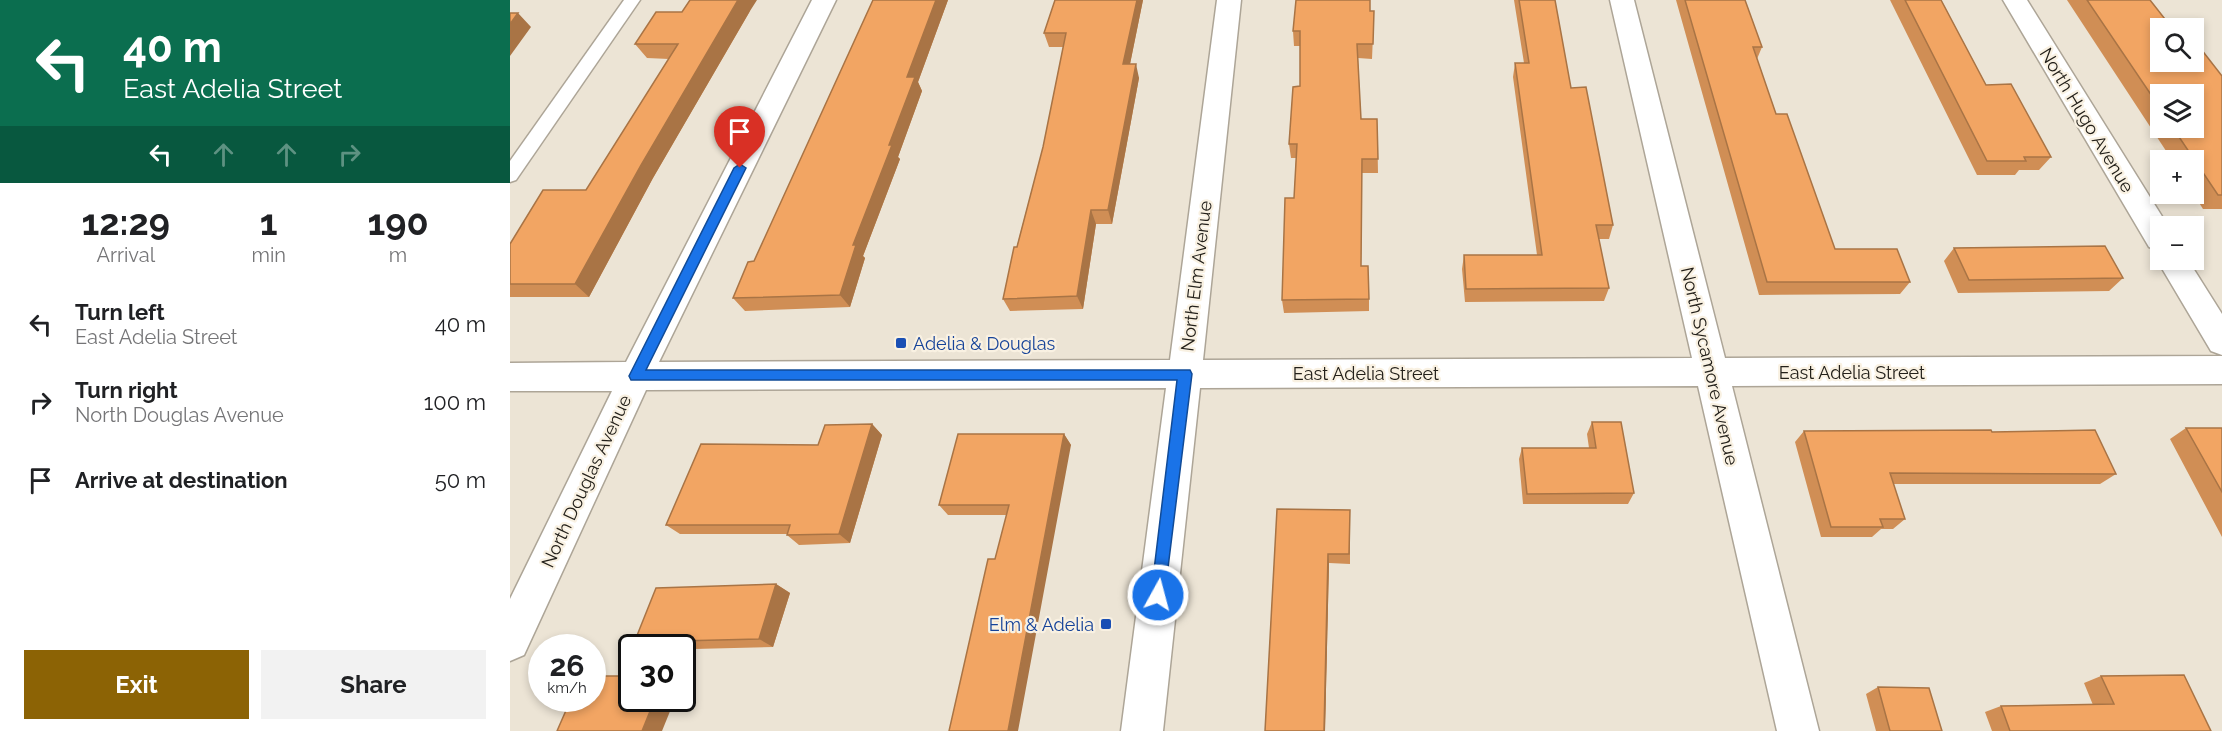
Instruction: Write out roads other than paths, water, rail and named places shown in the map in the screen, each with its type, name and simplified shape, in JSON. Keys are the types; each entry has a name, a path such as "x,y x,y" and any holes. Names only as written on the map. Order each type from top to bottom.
{"street":[{"name":"North Douglas Avenue","path":"510,641 636,376 824,0"},
{"name":"North Elm Avenue","path":"1142,731 1229,0"},
{"name":"North Sycamore Avenue","path":"1622,0 1798,731"},
{"name":"North Hugo Avenue","path":"2015,0 2150,223"},
{"path":"2178,270 2222,342"},
{"name":"East Adelia Street","path":"510,376 2222,370"}],"lane":[{"path":"510,175 632,0"}],"place":[{"name":"Adelia & Douglas","path":"901,343"},
{"name":"Elm & Adelia","path":"1106,624"}]}
